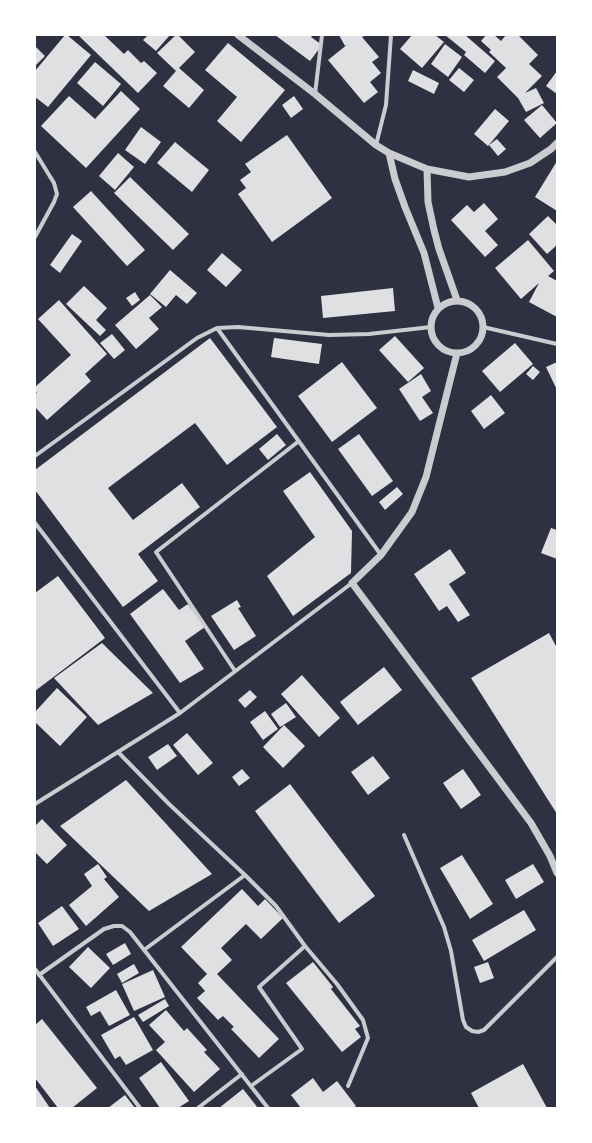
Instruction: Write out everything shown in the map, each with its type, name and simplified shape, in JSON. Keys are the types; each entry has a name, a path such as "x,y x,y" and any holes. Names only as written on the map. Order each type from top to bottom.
{"street":[{"path":"238,35 315,94 376,145 389,153 427,169 469,177 505,172 530,163 551,149 557,143"},
{"path":"315,94 322,35"},
{"path":"376,145 386,105 391,35"},
{"path":"35,152 54,183 57,194 35,237"},
{"path":"389,153 395,179 405,208 424,253 438,308"},
{"path":"427,169 428,202 438,249 457,300"},
{"path":"457,300 467,302 475,308 481,317 483,327 481,337 475,345 467,351 457,353 447,351 438,345 433,336 431,326 433,316 438,308 447,302 457,300"},
{"path":"35,456 197,338 217,328 238,327 329,335 369,334 431,326"},
{"path":"483,327 557,344"},
{"path":"217,328 381,555"},
{"path":"35,804 180,713 352,583 381,555 412,512 426,477 457,353"},
{"path":"235,671 156,552 299,442"},
{"path":"35,523 180,713"},
{"path":"352,583 531,823 550,856 557,872"},
{"path":"118,752 169,804 276,906 304,946 337,984 363,1020 368,1038 348,1086"},
{"path":"404,835 444,927 451,951 463,1020 466,1027 472,1031 478,1032 484,1030 557,957"},
{"path":"144,950 245,875"},
{"path":"39,975 104,929 114,926 122,926 130,932 268,1108"},
{"path":"251,1086 302,1049 259,987 304,946"},
{"path":"35,969 140,1108"},
{"path":"198,1108 242,1074"}],"building":[{"path":"65,35 67,35 91,55 48,107 35,97 35,71"},
{"path":"78,35 104,35 124,54 128,50 141,63 144,61 157,73 138,93"},
{"path":"148,35 170,35 156,51 143,40"},
{"path":"176,35 178,35 195,52 179,68 204,90 189,108 163,86 176,71 157,53"},
{"path":"275,35 313,35 311,37 322,45 310,61"},
{"path":"339,35 366,35 362,37 379,57 372,62 381,73 370,82 378,92 364,103 328,60 348,44 345,46"},
{"path":"412,35 435,35 444,42 422,68 400,49"},
{"path":"445,35 465,35 495,61 485,73 464,55 466,52"},
{"path":"486,35 494,35 501,41 506,35 518,35 538,55 529,64 542,76 525,93 536,88 544,103 526,112 518,98 497,77 506,68 489,52 491,50 481,41"},
{"path":"228,43 285,90 241,142 217,121 237,97 205,70"},
{"path":"445,44 462,57 448,77 431,64"},
{"path":"35,46 45,56 35,66"},
{"path":"95,62 121,84 103,106 77,83"},
{"path":"459,68 474,80 464,92 449,80"},
{"path":"413,70 439,83 434,94 408,81"},
{"path":"557,71 557,94 546,86"},
{"path":"121,91 140,109 86,168 41,126 69,96 95,119"},
{"path":"294,96 303,109 291,118 282,105"},
{"path":"542,105 557,123 540,138 524,120"},
{"path":"495,109 509,121 488,146 474,134"},
{"path":"141,127 161,142 145,164 125,150"},
{"path":"287,135 332,198 272,242 238,194 246,188 240,180 251,172 245,164"},
{"path":"497,139 506,149 498,156 489,145"},
{"path":"175,142 209,170 192,192 157,163"},
{"path":"118,153 134,167 115,190 99,176"},
{"path":"557,161 557,211 535,197"},
{"path":"130,177 189,234 173,250 114,193"},
{"path":"91,191 145,250 127,266 73,207"},
{"path":"484,203 498,219 485,231 498,245 485,257 451,220 467,205 474,212"},
{"path":"548,216 557,225 557,245 547,254 529,234"},
{"path":"72,234 82,241 60,273 50,265"},
{"path":"528,240 554,271 548,276 557,281 557,317 529,302 539,283 521,299 495,268"},
{"path":"222,253 242,270 226,287 207,270"},
{"path":"170,270 197,293 187,304 176,295 166,307 150,294"},
{"path":"84,286 107,308 96,320 106,330 100,336 66,304"},
{"path":"393,288 395,311 323,318 321,296"},
{"path":"135,292 140,300 132,306 126,298"},
{"path":"150,295 162,307 149,318 159,329 136,349 115,325"},
{"path":"59,300 107,354 85,374 91,381 47,420 35,407 35,394 37,393 35,391 35,387 71,355 38,319"},
{"path":"112,334 125,350 114,359 100,343"},
{"path":"395,336 424,368 408,382 379,350"},
{"path":"210,338 277,427 227,465 195,423 108,488 133,520 182,483 200,507 138,554 158,581 123,607 35,490 35,470"},
{"path":"274,338 322,344 319,364 271,357"},
{"path":"515,343 533,364 500,392 482,371"},
{"path":"342,362 377,408 332,442 298,396"},
{"path":"557,362 557,390 546,367"},
{"path":"533,366 540,372 533,380 526,374"},
{"path":"421,374 431,391 422,397 433,413 420,421 399,389"},
{"path":"491,395 505,413 484,429 471,411"},
{"path":"277,434 286,445 268,460 259,449"},
{"path":"359,434 393,481 372,496 338,449"},
{"path":"310,472 352,531 351,573 293,616 267,576 315,537 283,491"},
{"path":"397,487 403,494 385,510 379,502"},
{"path":"551,528 557,530 557,559 541,553"},
{"path":"450,549 466,573 449,584 470,615 458,622 447,606 439,611 414,574"},
{"path":"58,576 105,638 35,691 35,593"},
{"path":"163,589 179,610 188,604 205,627 185,641 204,669 180,683 130,614"},
{"path":"237,600 241,607 238,608 256,636 234,650 211,616"},
{"path":"549,633 557,648 557,814 471,678"},
{"path":"102,643 153,693 98,725 54,678"},
{"path":"384,667 402,690 358,725 340,702"},
{"path":"302,675 340,718 319,737 281,694"},
{"path":"57,688 87,717 60,746 35,722 35,712"},
{"path":"250,690 257,697 245,708 238,700"},
{"path":"286,703 296,717 280,727 271,714"},
{"path":"265,711 278,729 263,740 250,722"},
{"path":"284,725 305,746 283,768 263,747"},
{"path":"187,733 213,763 198,775 173,745"},
{"path":"168,744 177,756 157,770 148,757"},
{"path":"373,756 390,778 368,795 351,772"},
{"path":"242,769 250,778 239,786 232,777"},
{"path":"463,769 481,795 461,809 443,783"},
{"path":"126,780 212,874 149,911 60,826"},
{"path":"290,784 375,896 339,923 255,811"},
{"path":"42,819 67,845 47,864 35,852 35,826"},
{"path":"462,855 493,904 470,919 440,868"},
{"path":"98,864 107,877 104,879 119,897 86,926 69,905 92,886 84,874"},
{"path":"533,864 544,882 516,899 505,880"},
{"path":"242,889 258,906 265,899 283,918 261,939 246,924 221,948 232,960 217,974 279,1039 259,1058 231,1029 234,1027 223,1016 218,1020 197,998 205,991 198,983 207,974 181,947"},
{"path":"62,906 79,929 53,946 38,923"},
{"path":"524,910 536,930 484,961 472,940"},
{"path":"125,943 131,954 113,965 106,954"},
{"path":"88,947 110,968 91,988 69,967"},
{"path":"313,962 333,987 331,989 360,1026 355,1029 361,1037 342,1052 286,983"},
{"path":"488,962 494,978 480,983 474,967"},
{"path":"134,964 139,973 122,983 117,974"},
{"path":"153,970 165,997 134,1011 122,984"},
{"path":"116,990 130,1015 109,1026 100,1011 91,1016 86,1007"},
{"path":"165,999 169,1006 143,1022 138,1015"},
{"path":"166,1010 184,1031 187,1028 207,1050 204,1052 220,1069 194,1092 156,1050 165,1042 149,1025"},
{"path":"134,1017 153,1050 126,1065 120,1056 115,1059 101,1035"},
{"path":"42,1019 97,1088 72,1108 58,1108 35,1078 35,1025"},
{"path":"161,1062 189,1101 178,1108 160,1108 139,1078"},
{"path":"523,1064 547,1108 479,1108 471,1093"},
{"path":"313,1078 323,1092 337,1081 356,1106 353,1108 301,1108 291,1095"},
{"path":"35,1086 50,1108 35,1108"},
{"path":"243,1089 258,1108 219,1108"},
{"path":"125,1095 135,1108 108,1108"}]}
